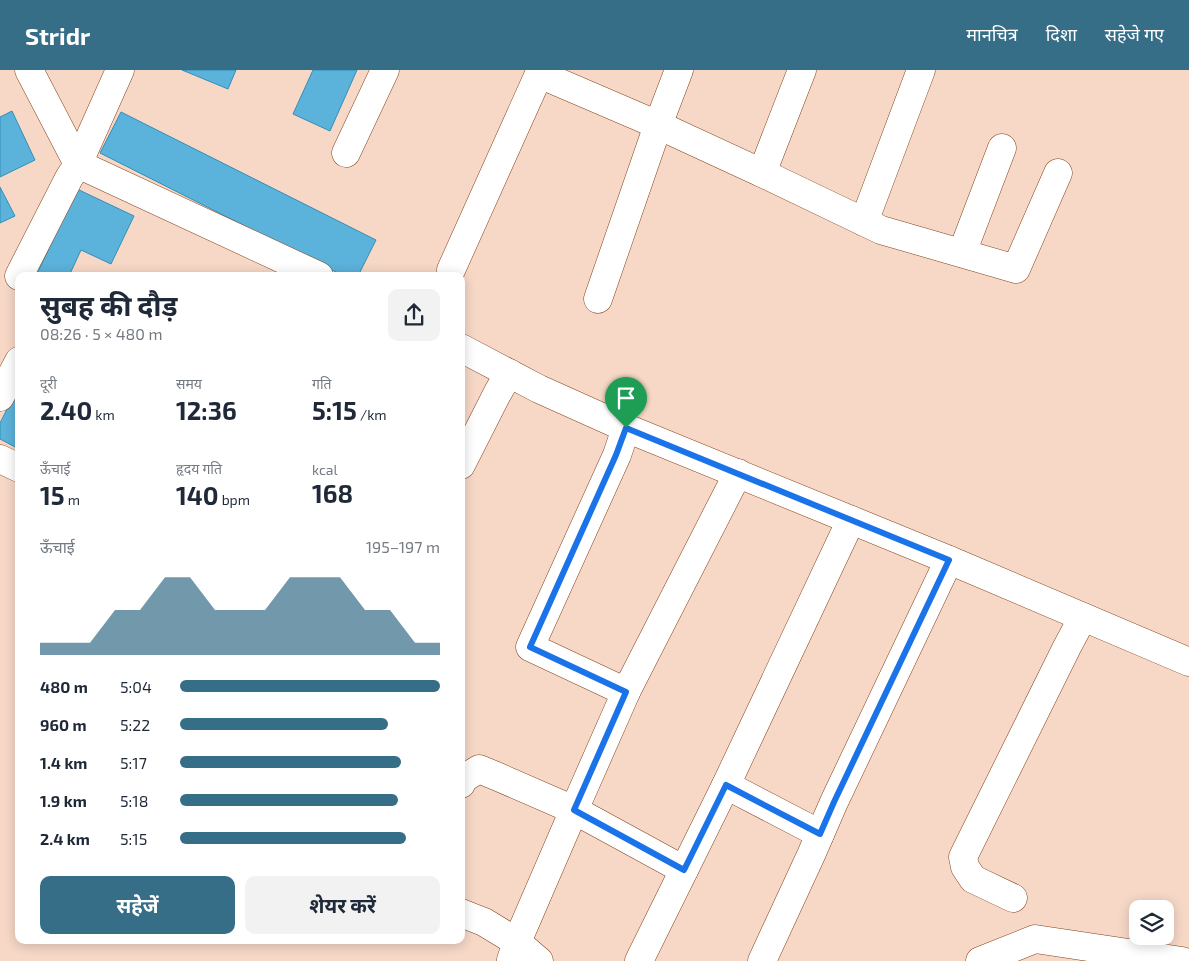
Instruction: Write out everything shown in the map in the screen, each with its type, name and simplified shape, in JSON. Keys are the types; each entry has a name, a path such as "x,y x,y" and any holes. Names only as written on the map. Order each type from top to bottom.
{"street":[{"path":"29,70 78,164 310,272"},
{"path":"21,272 78,164 120,70"},
{"path":"346,153 385,70"},
{"path":"598,299 679,70"},
{"path":"762,173 802,70"},
{"path":"864,222 921,70"},
{"path":"451,270 540,72 762,173 881,230 1016,269 1058,173"},
{"path":"962,253 1002,148"},
{"path":"465,350 539,389 626,428 949,560 1189,662"},
{"path":"0,397 15,369"},
{"path":"465,457 509,373"},
{"path":"626,428 616,455 530,647 626,692"},
{"path":"0,459 15,466"},
{"path":"514,952 626,692 738,473"},
{"path":"639,961 726,785 851,520"},
{"path":"762,961 842,784 949,560"},
{"path":"1013,898 973,879 965,867 963,857 1083,617"},
{"path":"465,778 479,769 504,779 574,810 684,870"},
{"path":"726,785 820,834"},
{"path":"465,915 484,922 514,952 539,961"},
{"path":"980,961 1036,939 1182,961"}],"building":[{"path":"182,70 236,70 228,89"},
{"path":"313,70 357,70 330,131 293,114"},
{"path":"12,111 35,160 0,177 0,117"},
{"path":"121,112 376,240 360,272 336,272 100,153"},
{"path":"0,187 15,216 0,223"},
{"path":"77,189 134,216 111,264 81,250 71,272 38,272"},
{"path":"15,393 15,447 0,439 0,423"}],"route":[{"path":"626,428 949,560 820,834 726,785 684,870 574,810 626,692 530,647 616,455 626,428"}]}
